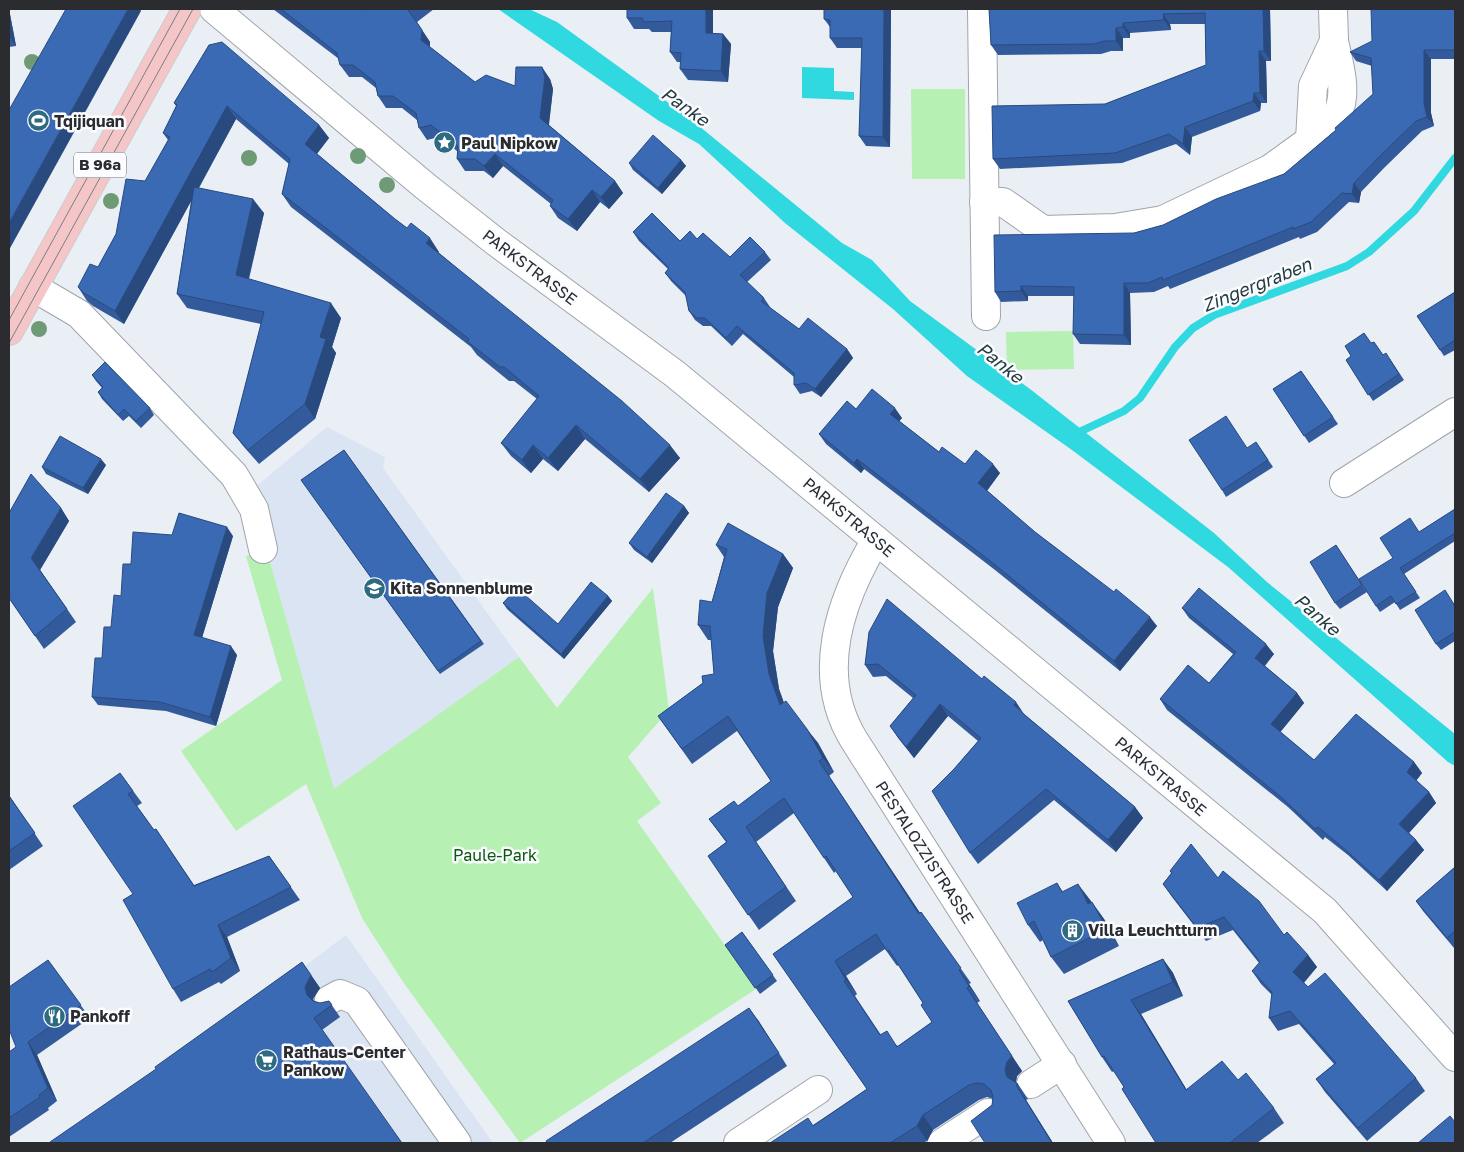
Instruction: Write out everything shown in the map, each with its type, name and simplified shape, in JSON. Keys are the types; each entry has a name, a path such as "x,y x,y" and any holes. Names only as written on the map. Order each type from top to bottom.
{"main road":[{"name":"B 96a","path":"9,331 187,9"}],"street":[{"name":"PARKSTRASSE","path":"214,9 496,242 675,374 1325,911 1455,1057"},
{"path":"982,9 986,316"},
{"path":"984,202 1003,202 1043,230 1115,228 1163,220 1270,169 1310,140 1313,86 1334,41 1333,9"},
{"path":"33,287 79,314 234,475 254,509 263,549"},
{"path":"1344,483 1455,412"},
{"name":"PESTALOZZISTRASSE","path":"876,540 858,568 847,595 840,623 835,648 833,679 839,710 854,740 1111,1143"},
{"path":"329,1000 340,994 357,1001 457,1143"},
{"path":"1030,1084 1062,1064"},
{"path":"738,1143 818,1090"},
{"path":"949,1141 988,1113"}],"shaded area":[{"name":"Kita Sonnenblume","path":"327,427 385,457 383,468 519,657 334,790 267,551 275,548 258,485"},
{"name":"Rathaus-Center Pankow","path":"346,935 493,1143 70,1143"}],"green space":[{"path":"911,89 965,89 965,179 912,179"},
{"path":"1073,331 1074,369 1007,370 1006,332"},
{"name":"Paule-Park","path":"267,551 334,789 519,657 557,708 653,588 669,710 628,757 661,803 637,821 756,989 520,1143 403,982 362,918 306,784 236,831 181,751 282,680 246,556"}],"water":[{"path":"498,9 529,9 557,22 688,117 842,243 872,260 910,301 1030,389 1214,533 1267,582 1455,734 1455,766 1448,762 1228,567 1072,450 967,376 893,309 785,223 699,144 659,121"},
{"path":"802,67 834,68 834,91 854,92 854,100 802,98"}],"building":[{"path":"66,9 128,9 9,223 9,110"},
{"path":"281,9 410,9 408,10 422,30 421,40 475,82 486,75 515,86 516,67 542,67 545,77 540,118 615,181 601,197 592,190 568,219 550,206 553,200 495,154 484,166 475,159 457,159 458,146 431,125 419,128 416,113 393,96 378,96 375,82 353,65 340,65 337,53"},
{"path":"627,9 706,9 706,33 723,34 721,71 680,69 681,53 670,52 672,21 644,22 642,18 627,18"},
{"path":"824,9 884,9 883,137 859,136 862,38 830,38 830,20 824,19"},
{"path":"989,9 1263,9 1264,51 1259,51 1260,93 1254,93 1253,101 1185,127 1183,144 1169,134 1115,153 993,159 992,106 1105,104 1206,65 1205,13 1163,14 1164,20 1123,23 1123,27 1116,28 1116,41 1104,41 1094,44 991,45"},
{"path":"1371,9 1455,9 1455,50 1424,50 1424,104 1427,117 1416,121 1378,158 1354,183 1352,194 1342,193 1311,222 1293,229 1293,227 1163,280 1162,277 1148,283 1124,283 1124,335 1073,334 1074,287 1021,286 1021,291 995,292 994,235 1134,233 1163,225 1216,199 1284,174 1336,130 1335,128 1373,94 1371,58 1350,52 1372,41"},
{"path":"222,42 319,125 305,144 395,219 407,228 411,223 430,238 426,243 622,401 670,445 640,479 576,425 548,458 533,445 522,460 501,443 539,396 504,367 500,367 468,342 469,339 282,194 290,159 227,106 115,311 84,293 78,287 90,264 98,267 116,234 126,179 145,181 170,137 163,133 177,105 174,103 209,45"},
{"path":"653,135 681,160 658,188 629,163"},
{"path":"194,187 253,199 236,275 331,303 320,337 326,339 305,404 248,450 233,433 264,312 177,294"},
{"path":"652,213 680,241 690,231 697,239 703,233 730,257 750,237 765,252 740,275 764,298 761,301 799,329 808,318 847,349 815,389 806,383 794,385 794,373 737,326 726,338 705,318 697,318 689,311 685,292 665,273 669,268 633,232"},
{"path":"1455,292 1455,340 1440,350 1417,316"},
{"path":"1364,333 1371,343 1374,342 1383,355 1386,353 1399,374 1368,395 1346,360 1351,356 1345,346"},
{"path":"105,362 150,408 136,421 124,409 118,415 98,392 103,387 92,375"},
{"path":"1301,371 1333,417 1304,436 1273,389"},
{"path":"872,389 895,408 890,414 939,452 942,447 965,464 976,450 993,464 978,483 1035,532 1114,592 1116,589 1150,617 1114,661 989,560 857,459 854,463 819,434 847,401 856,409"},
{"path":"1226,416 1247,448 1256,442 1268,460 1222,490 1189,440"},
{"path":"60,436 101,459 83,488 42,467"},
{"name":"Kita Sonnenblume","path":"344,450 481,641 438,671 301,480"},
{"path":"31,474 61,508 31,558 67,609 35,636 9,598 9,513"},
{"path":"666,493 684,506 647,557 629,543"},
{"path":"1455,509 1455,533 1400,568 1416,592 1396,604 1391,596 1376,606 1359,579 1393,558 1380,538 1410,518 1419,532"},
{"path":"179,513 227,527 194,635 231,646 210,717 160,702 92,697 95,658 102,658 104,627 111,627 114,595 121,596 123,564 131,564 133,532 172,535"},
{"path":"728,523 783,554 767,593 763,636 769,674 780,705 786,701 807,729 823,758 819,761 919,914 921,912 961,968 959,970 969,986 967,988 1012,1056 1007,1062 1005,1070 1007,1077 1018,1084 1016,1085 1052,1143 985,1143 971,1121 992,1105 993,1097 991,1090 984,1084 976,1083 969,1085 923,1115 917,1126 890,1143 770,1143 808,1118 813,1126 867,1089 773,954 853,897 784,798 746,827 786,887 748,915 708,856 727,842 709,819 734,801 738,806 771,781 728,716 682,749 658,716 703,683 702,676 714,674 710,626 698,625 700,600 712,602 727,549 716,545","holes":["876,934 887,951 889,950 923,1003 921,1005 932,1022 897,1047 887,1031 880,1035 844,981 846,980 835,961"]},
{"path":"1336,545 1362,585 1335,603 1310,562"},
{"path":"591,582 608,596 561,654 503,603 517,588 558,624"},
{"path":"1199,588 1266,644 1255,658 1297,693 1271,724 1314,760 1356,714 1414,762 1407,772 1429,792 1399,824 1416,840 1379,880 1340,845 1318,827 1315,829 1281,797 1160,699 1188,665 1209,683 1236,652 1182,608"},
{"path":"1445,590 1455,606 1455,632 1436,644 1415,610"},
{"path":"887,599 982,679 984,676 1016,702 1014,705 1026,716 1135,807 1108,840 1046,789 970,853 932,791 981,738 940,704 906,747 890,726 916,695 878,664 865,665 869,632"},
{"path":"120,773 133,791 128,794 154,830 156,829 194,886 269,856 291,887 218,925 231,958 212,972 210,969 173,989 123,900 133,894 73,806"},
{"path":"9,796 35,833 9,851"},
{"path":"1191,844 1218,878 1223,871 1259,901 1284,935 1287,932 1308,955 1293,972 1308,987 1325,973 1416,1078 1358,1128 1316,1079 1336,1063 1290,1011 1269,1018 1272,992 1252,971 1260,962 1224,917 1197,928 1163,884 1172,873 1170,871"},
{"path":"1455,867 1455,931 1447,938 1416,901"},
{"name":"Villa Leuchtturm","path":"1057,883 1062,892 1078,884 1088,904 1092,902 1107,929 1051,957 1034,921 1028,925 1017,903"},
{"path":"742,932 773,975 755,988 725,945"},
{"path":"1163,959 1173,982 1131,1000 1186,1090 1222,1061 1238,1080 1246,1073 1274,1108 1232,1143 1156,1143 1122,1089 1124,1087 1104,1056 1102,1057 1068,1001"},
{"path":"48,960 81,1005 28,1042 48,1088 39,1095 40,1097 9,1118 9,1052 16,1047 9,1029 9,987"},
{"name":"Rathaus-Center Pankow","path":"302,962 311,975 305,987 307,995 313,1001 320,1003 329,1001 332,1005 314,1018 402,1143 50,1142 156,1069 155,1067"},
{"path":"749,1008 779,1053 643,1143 547,1143 546,1141"},
{"path":"1450,1116 1455,1122 1455,1143 1418,1143"}],"waterway":[{"name":"Zingergraben","path":"1075,434 1124,411 1140,398 1175,347 1193,328 1214,315 1347,266 1369,252 1414,211 1455,158"}],"tram line":[{"path":"9,320 180,9"},
{"path":"9,343 193,9"}],"place":[{"name":"Tqijiquan","path":"38,121"},
{"name":"Paul Nipkow","path":"445,143"},
{"name":"Kita Sonnenblume","path":"374,588"},
{"name":"Villa Leuchtturm","path":"1072,930"},
{"name":"Pankoff","path":"54,1016"},
{"name":"Rathaus-Center Pankow","path":"267,1061"}],"water label":[{"name":"Panke","path":"685,107"},
{"name":"Panke","path":"1000,363"},
{"name":"Panke","path":"1317,615"}]}
